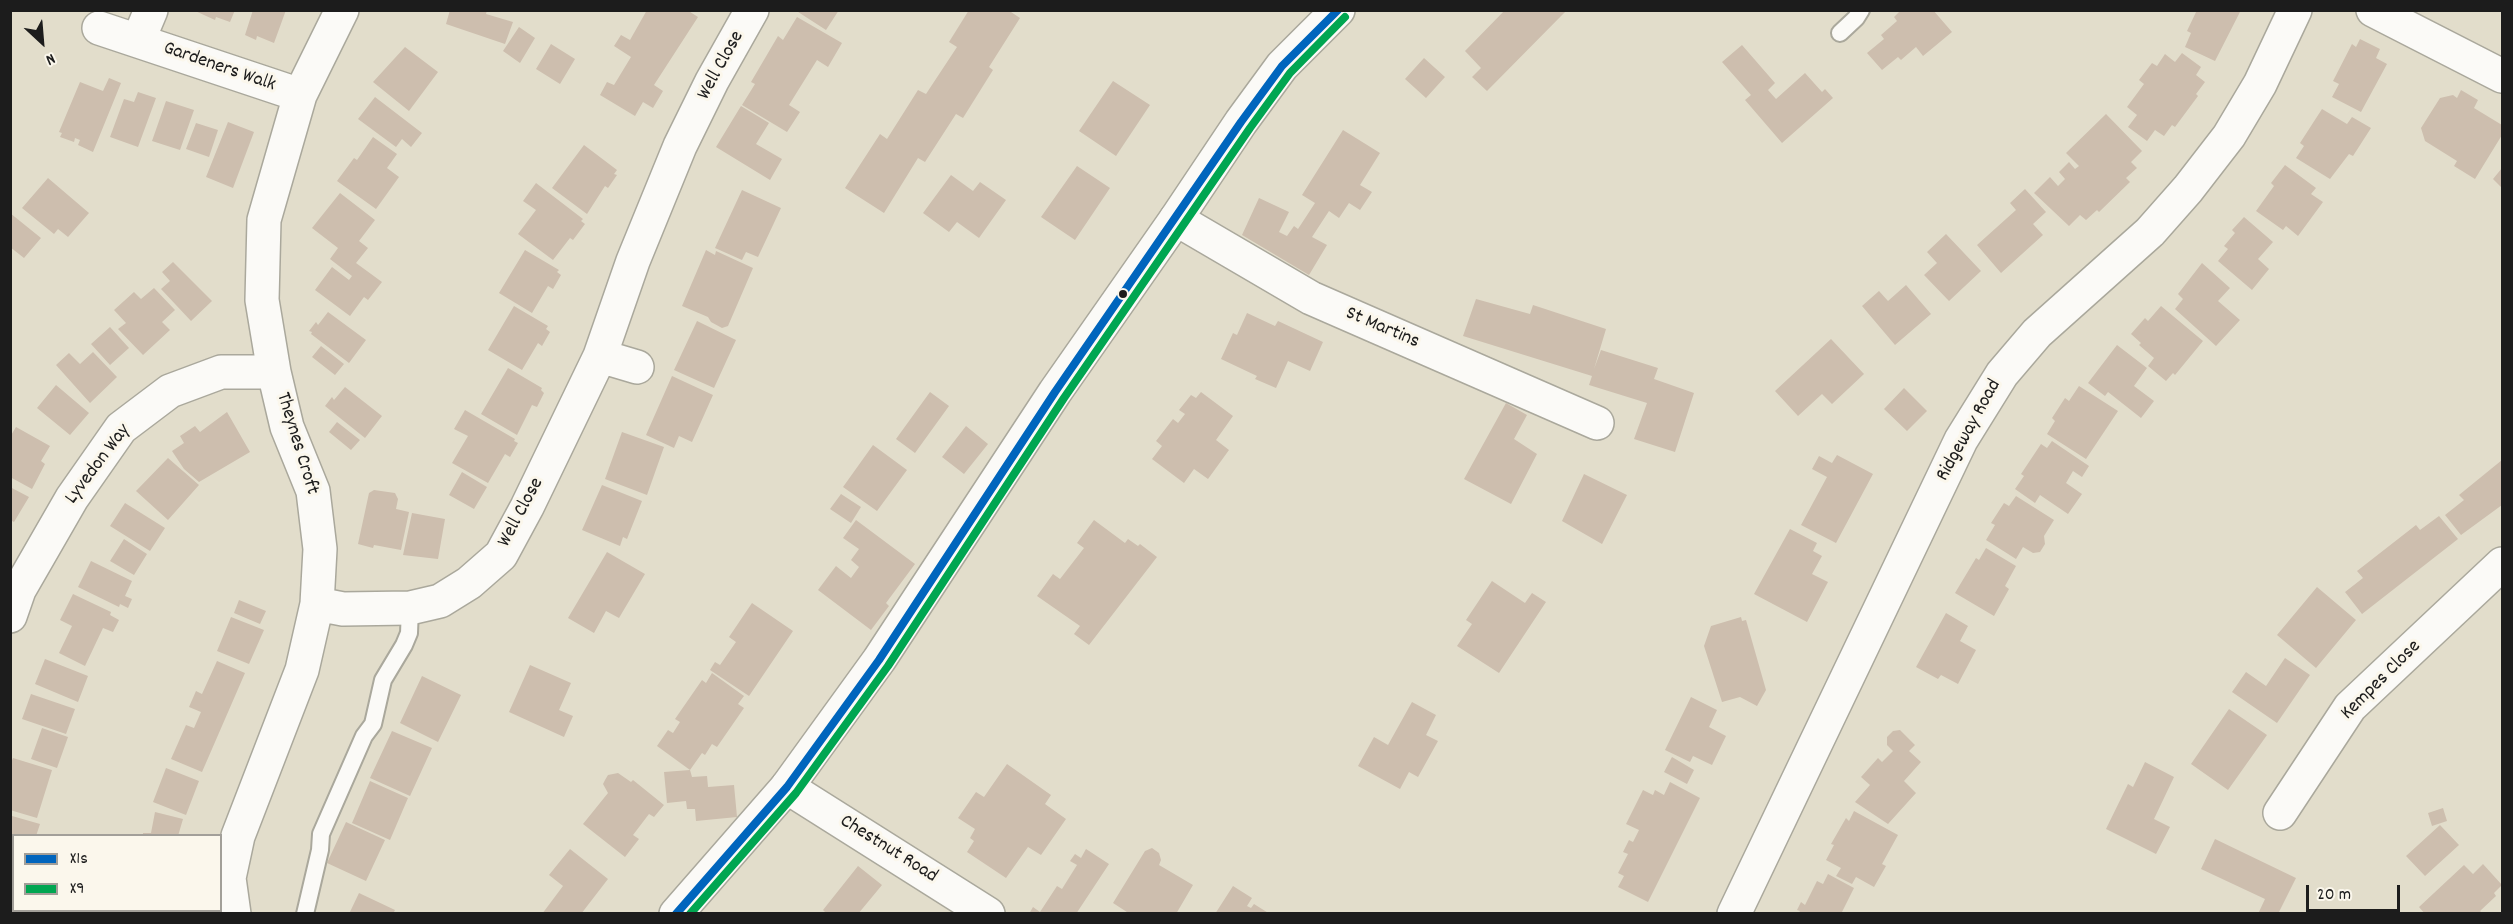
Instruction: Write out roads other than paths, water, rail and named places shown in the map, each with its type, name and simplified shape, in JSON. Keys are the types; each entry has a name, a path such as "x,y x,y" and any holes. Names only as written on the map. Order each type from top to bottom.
{"street":[{"name":"Gardeners Walk","path":"138,41 151,10"},
{"name":"Theynes Croft","path":"234,914 230,878 238,836 302,670 317,604 320,549 313,491 287,427 274,372 262,300 264,220 300,95 342,10"},
{"name":"Well Close","path":"317,604 343,609 410,608 440,601 469,583 501,555 527,507 600,356 633,261 680,147 712,81 752,10"},
{"path":"676,914 787,787 879,660 1055,392 1241,122 1282,66 1338,10"},
{"name":"Ridgeway Road","path":"1734,914 1961,440 2002,374 2037,333 2150,232 2188,189 2229,136 2260,84 2295,10"},
{"path":"2373,10 2502,76"},
{"name":"Gardeners Walk","path":"99,28 300,95"},
{"name":"St Martins","path":"1176,219 1311,298 1597,423"},
{"path":"600,356 637,368"},
{"name":"Lyvedon Way","path":"10,616 19,590 72,498 121,428 170,391 221,372 274,372"},
{"name":"Kempes Close","path":"2280,813 2350,707 2502,564"},
{"name":"Chestnut Road","path":"787,787 988,914"}],"lane":[{"path":"1839,33 1856,18 1861,10"},
{"path":"305,914 320,850 321,834 364,736 373,724 383,680 406,639 410,608"}]}
